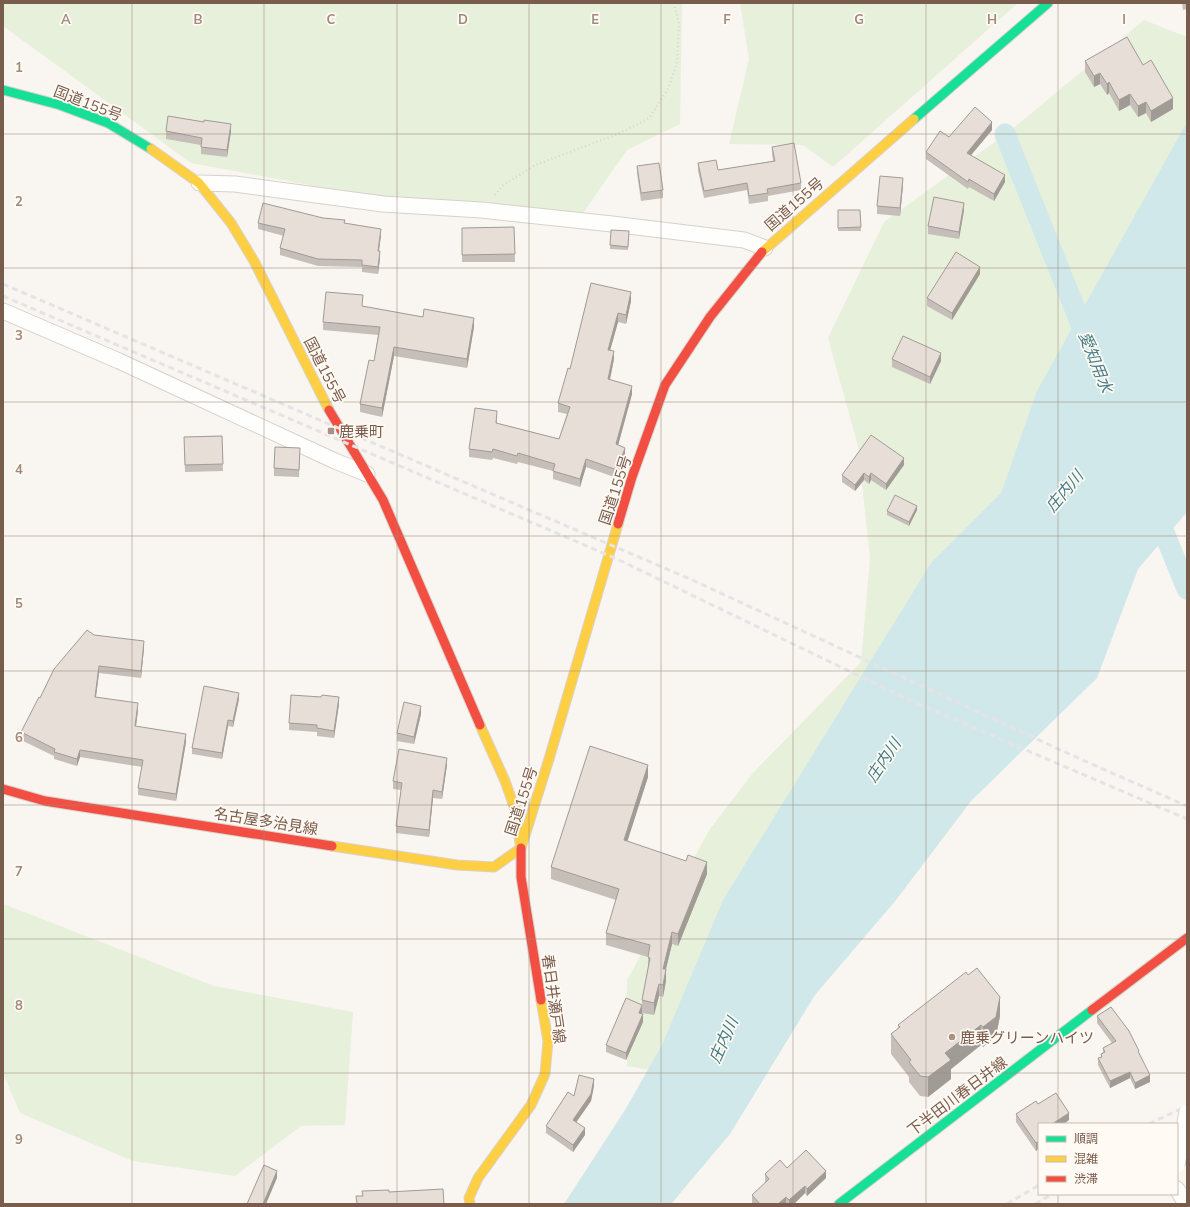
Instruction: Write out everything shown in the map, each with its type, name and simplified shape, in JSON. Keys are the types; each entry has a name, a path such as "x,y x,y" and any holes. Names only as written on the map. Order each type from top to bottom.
{"main road":[{"name":"国道155号","path":"521,848 552,751 632,477 665,385 710,317 765,248 1048,3"},
{"name":"国道155号","path":"3,90 60,105 108,123 148,147 199,183 231,223 254,261 327,407 383,500 505,781 516,812 521,848"},
{"name":"名古屋多治見線","path":"3,789 45,801 457,865 494,867 521,848"},
{"name":"春日井瀬戸線","path":"470,1204 469,1198 478,1178 531,1105 545,1074 548,1041 521,877 521,848"},
{"name":"下半田川春日井線","path":"839,1204 1187,938"}],"street":[{"path":"199,183 235,184 383,204 481,210 744,240 765,248"},
{"path":"3,311 119,361 328,458 368,474"},
{"path":"1178,1160 1187,1112"},
{"path":"1178,1191 1186,1204"}],"path":[{"path":"481,210 502,186 535,165 615,135 650,117 669,87 677,63 679,23 674,3"}],"green space":[{"path":"3,3 682,3 680,124 627,150 583,213 391,200 191,163 3,26"},
{"path":"740,3 1018,3 833,167 803,145 729,144 749,59"},
{"path":"1144,20 1187,37 1187,375 679,1075 627,1066 627,980 710,829 753,773 861,662 870,558 858,446 828,338 884,222 1010,131"},
{"path":"6,905 214,986 353,1012 345,1125 301,1126 235,1176 133,1161 20,1113 3,1073 3,906"}],"water":[{"name":"庄内川","path":"1187,122 1187,512 1138,569 1097,678 971,801 896,900 815,995 730,1134 671,1204 564,1204 625,1110 662,1045 723,900 931,563 1001,493 1037,391"}],"building":[{"path":"1127,37 1143,65 1151,60 1173,98 1151,111 1146,102 1138,106 1130,94 1119,100 1109,82 1107,84 1100,73 1094,76 1085,61"},
{"path":"975,107 992,122 967,153 1005,175 994,194 969,179 968,182 926,152 940,131 949,137"},
{"path":"168,116 204,122 204,120 231,124 227,150 201,147 202,138 166,131"},
{"path":"794,143 801,183 767,189 768,193 749,196 747,183 704,191 698,163 716,160 718,170 775,161 772,147"},
{"path":"659,163 663,190 641,193 637,166"},
{"path":"880,176 903,178 900,208 877,206"},
{"path":"934,197 964,203 959,232 928,226"},
{"path":"263,203 323,218 345,220 344,223 381,229 378,251 380,251 378,267 362,265 362,260 318,259 280,248 285,229 258,223"},
{"path":"838,210 860,210 861,227 838,228"},
{"path":"514,227 515,254 462,255 462,228"},
{"path":"611,230 629,231 628,247 610,245"},
{"path":"956,252 980,267 952,313 927,298"},
{"path":"591,283 631,292 626,315 618,313 608,350 614,351 608,379 632,386 616,444 625,448 617,470 586,459 580,479 553,471 555,464 518,453 517,456 493,449 492,452 469,449 475,408 497,411 496,423 559,439 570,407 558,403 568,368 570,369"},
{"path":"326,292 363,295 362,306 423,317 424,309 474,318 467,359 394,347 382,408 360,404 369,360 374,361 380,327 323,322"},
{"path":"903,336 941,353 930,377 892,359"},
{"path":"871,435 904,458 886,484 871,473 869,477 864,473 855,485 842,475"},
{"path":"222,436 223,464 185,465 184,437"},
{"path":"275,447 300,448 299,470 274,468"},
{"path":"895,495 917,506 909,522 887,511"},
{"path":"87,630 94,635 144,641 141,671 99,666 95,697 138,703 135,726 186,734 176,794 138,788 143,760 80,750 77,759 54,752 55,749 21,732 54,669"},
{"path":"204,686 239,693 233,721 228,720 222,753 192,748"},
{"path":"291,695 321,697 322,695 339,697 334,731 317,728 317,725 289,723"},
{"path":"404,702 421,706 414,737 397,733"},
{"path":"590,746 648,765 624,840 686,861 688,855 707,862 678,934 672,932 663,969 666,969 663,985 659,984 654,1003 642,1000 650,958 648,957 650,945 606,933 619,889 551,867"},
{"path":"399,749 447,758 442,792 433,790 429,830 396,826 402,783 393,781"},
{"name":"鹿乗グリーンハイツ","path":"977,968 1000,997 996,1017 983,1027 981,1025 945,1053 951,1060 928,1077 920,1076 909,1062 911,1060 891,1034 900,1027 898,1025 966,972 968,975"},
{"path":"626,998 642,1005 639,1013 643,1014 626,1053 606,1045"},
{"path":"1111,1007 1129,1031 1150,1075 1135,1083 1130,1072 1110,1081 1098,1058 1102,1057 1101,1054 1105,1052 1103,1048 1116,1041 1097,1016"},
{"path":"579,1075 594,1079 591,1094 573,1120 585,1128 573,1145 546,1126 568,1092 574,1096"},
{"path":"1056,1093 1069,1113 1054,1123 1038,1123 1038,1142 1036,1143 1016,1114 1036,1101 1038,1104"},
{"path":"806,1150 826,1171 807,1189 805,1186 789,1200 786,1197 778,1204 760,1204 752,1195 769,1179 765,1174 780,1160 787,1168"},
{"path":"264,1165 277,1171 263,1204 247,1204"},
{"path":"443,1189 444,1204 357,1204 356,1196 363,1196 362,1191 389,1190 389,1192"}],"waterway":[{"name":"愛知用水","path":"1005,134 1089,344"},
{"name":"愛知用水","path":"1155,510 1187,589"}],"railway":[{"path":"3,284 690,579 1078,758 1187,806"},
{"path":"3,296 617,559 907,699 1187,819"},
{"path":"1151,1123 1187,1106"},
{"path":"1178,1128 1187,1124"},
{"path":"1007,1204 1038,1186"},
{"path":"1035,1204 1050,1195"}],"traffic: fast":[{"path":"914,119 1048,3"},
{"path":"3,90 60,105 108,123 151,149"},
{"path":"839,1204 1092,1010"}],"traffic: slow":[{"path":"762,252 914,119"},
{"path":"151,149 199,183 231,223 254,261 329,410"},
{"path":"521,848 549,759 618,524"},
{"path":"480,725 505,781 516,812 520,843"},
{"path":"332,846 457,865 494,867 521,848"},
{"path":"470,1204 469,1198 478,1178 531,1105 545,1074 548,1041 541,1000"}],"traffic: jam":[{"path":"618,524 632,477 665,385 710,317 762,252"},
{"path":"329,410 383,500 480,725"},
{"path":"3,789 45,801 332,846"},
{"path":"521,848 521,877 541,1000"},
{"path":"1092,1010 1187,938"}],"place":[{"name":"鹿乗町","path":"331,431"},
{"name":"鹿乗グリーンハイツ","path":"952,1037"}]}
